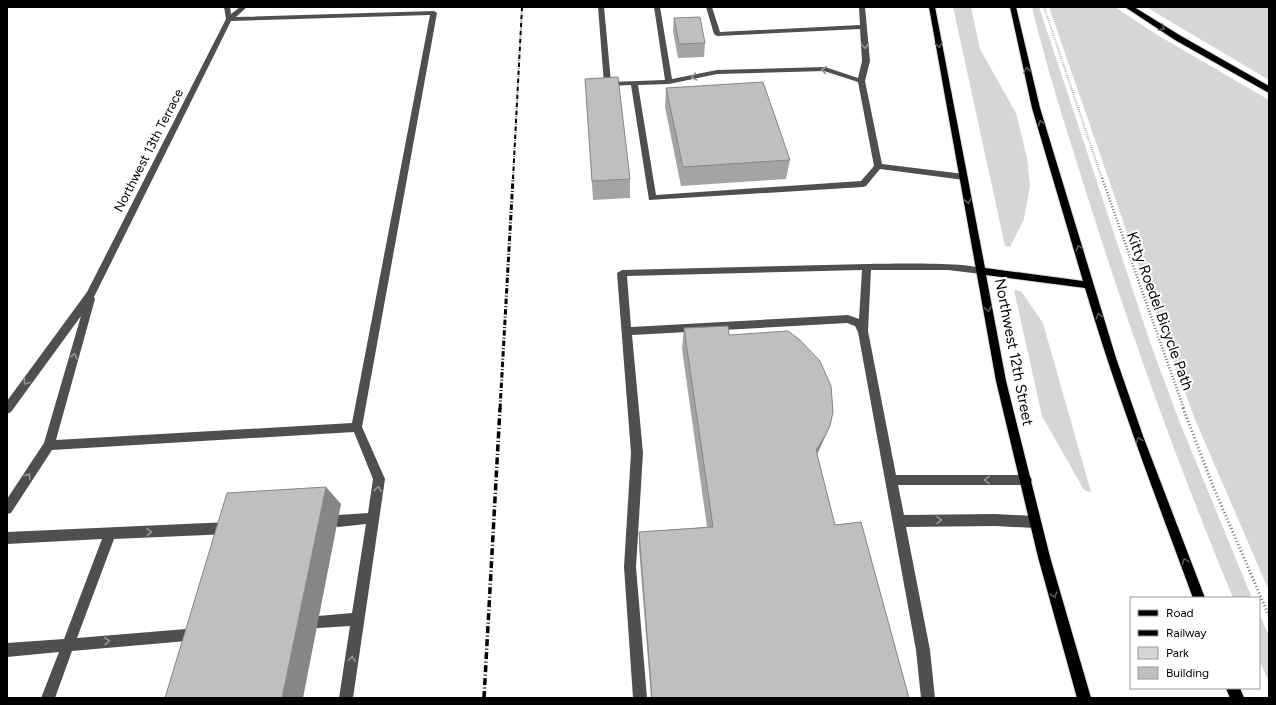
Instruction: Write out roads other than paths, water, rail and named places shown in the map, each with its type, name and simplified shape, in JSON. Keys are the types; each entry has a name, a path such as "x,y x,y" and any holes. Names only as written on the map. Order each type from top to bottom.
{"highway":[{"path":"1129,7 1178,38 1269,90"}],"main road":[{"name":"Northwest 12th Street","path":"932,7 1001,381 1044,557 1084,698"},
{"path":"1013,7 1036,108 1111,358 1138,436 1199,597"},
{"path":"981,271 1090,285"}],"street":[{"path":"227,7 229,19 434,13 357,427 379,479 346,698"},
{"name":"Northwest 13th Terrace","path":"7,409 91,294 229,19 244,7"},
{"path":"601,7 608,84 669,82 717,72 825,69 861,80"},
{"path":"657,7 669,82"},
{"path":"709,7 717,34 863,27"},
{"path":"862,7 866,61 861,80 878,166"},
{"path":"634,83 652,198 863,184 878,166"},
{"path":"878,166 964,178"},
{"path":"867,267 863,331 893,480 923,650 928,698"},
{"path":"640,698 630,567 637,453 622,273 867,267 948,267 981,271"},
{"name":"Northwest 13th Terrace","path":"7,509 49,445 91,294"},
{"path":"627,331 848,319 858,323 863,331"},
{"path":"49,445 357,427"},
{"path":"893,480 1026,480"},
{"path":"338,521 373,518"},
{"path":"900,521 995,520 1036,522"},
{"path":"7,538 241,528"},
{"path":"48,698 110,533"},
{"path":"318,622 357,619"},
{"path":"7,650 212,632"}],"railway":[{"path":"513,179 522,7"},
{"path":"500,409 513,178"},
{"path":"484,698 500,408"}]}
